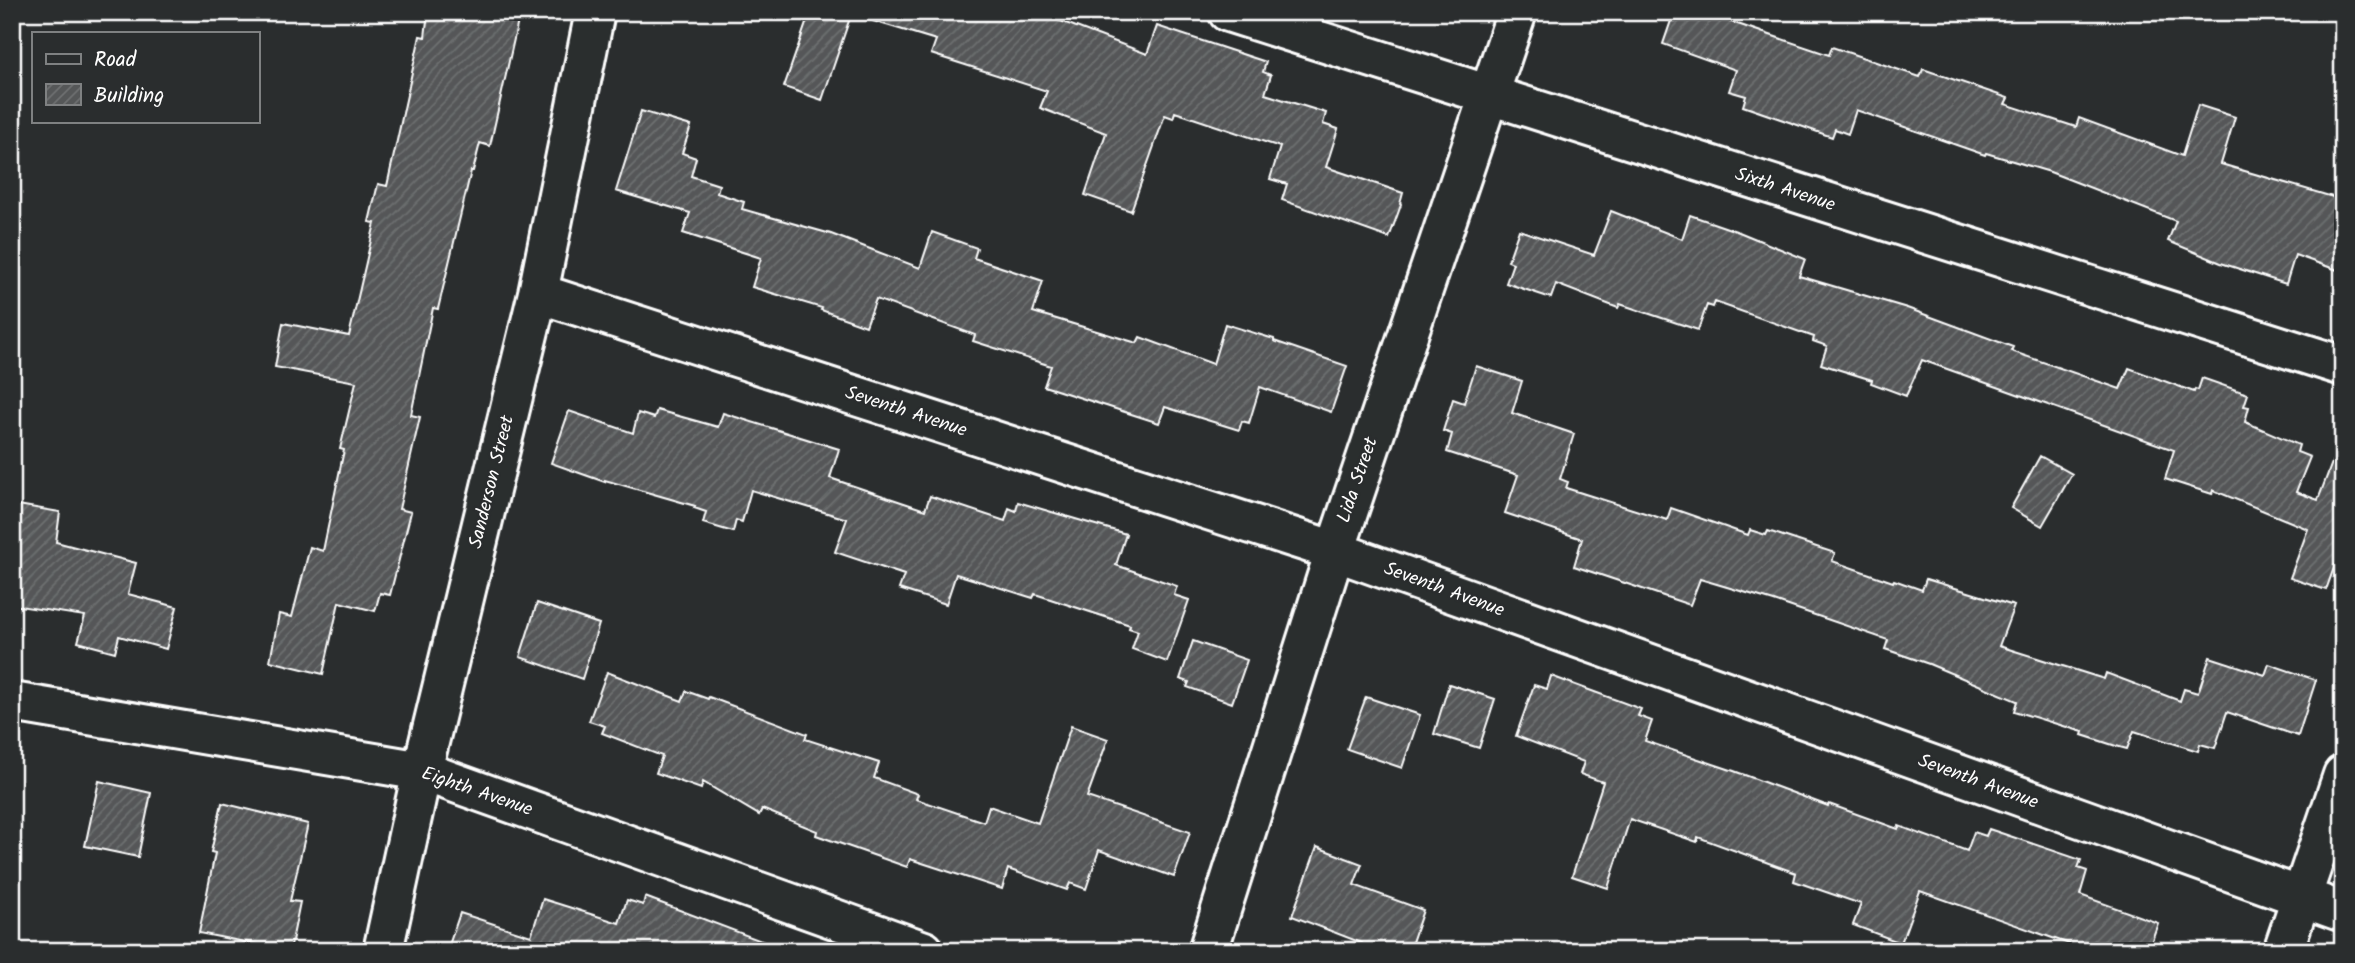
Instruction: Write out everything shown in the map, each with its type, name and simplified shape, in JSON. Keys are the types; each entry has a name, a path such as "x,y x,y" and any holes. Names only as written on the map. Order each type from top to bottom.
{"street":[{"name":"Sanderson Street","path":"383,951 422,771 538,293 595,12"},
{"name":"Sixth Avenue","path":"1228,12 2343,366"},
{"name":"Lida Street","path":"1208,951 1335,551 1517,12"},
{"name":"Seventh Avenue","path":"538,293 1335,551 2343,912"},
{"name":"Eighth Avenue","path":"12,702 422,771 924,951"},
{"path":"2283,951 2343,775"}],"building":[{"path":"428,12 520,12 490,146 480,143 438,309 433,308 411,415 420,417 399,509 411,512 390,595 380,593 375,611 339,602 323,674 270,661 279,614 292,617 310,547 323,551 344,450 340,449 356,382 275,367 283,323 349,336 375,223 369,222 378,184 387,186 420,36 425,37"},
{"path":"810,12 852,12 822,100 784,87"},
{"path":"874,12 1037,12 1147,54 1157,26 1266,62 1263,72 1271,75 1265,94 1326,113 1323,124 1338,129 1326,167 1403,193 1389,238 1282,200 1287,184 1270,179 1280,147 1175,112 1173,118 1165,115 1131,211 1085,195 1106,133 1040,108 1047,91 931,54 936,40 873,21"},
{"path":"1674,12 1725,12 1723,19 1829,55 1832,47 1920,77 1923,69 2008,98 2005,104 2076,127 2079,118 2182,156 2198,105 2235,117 2221,164 2343,200 2343,272 2295,255 2286,284 2221,263 2168,241 2176,221 2050,172 1986,153 1985,155 1856,110 1848,134 1835,129 1832,137 1743,106 1746,96 1729,91 1736,70 1663,44"},
{"path":"641,111 691,126 682,153 696,158 691,176 719,185 717,193 744,202 742,209 831,234 920,268 932,232 977,248 974,258 1043,281 1033,312 1137,343 1140,337 1213,364 1225,324 1274,339 1347,366 1331,412 1260,387 1249,423 1242,421 1239,430 1165,407 1159,423 1044,386 1051,366 973,341 975,335 876,299 866,326 821,310 822,308 752,287 761,258 683,233 690,213 616,191"},
{"path":"1611,211 1682,239 1690,215 1739,232 1805,259 1799,276 1907,308 2013,347 2011,351 2120,389 2129,368 2194,392 2195,389 2198,390 2202,378 2248,394 2244,406 2249,407 2245,422 2299,445 2297,452 2310,457 2296,492 2318,500 2339,444 2343,445 2343,567 2335,565 2326,590 2290,578 2308,529 2213,490 2212,494 2165,479 2174,450 1922,360 1906,396 1871,383 1872,380 1821,364 1827,346 1813,341 1814,337 1715,302 1713,307 1707,305 1698,330 1620,304 1618,308 1556,284 1551,298 1506,283 1513,263 1508,261 1519,230 1594,255"},
{"path":"1476,366 1522,381 1512,413 1574,434 1560,479 1568,482 1566,488 1667,520 1671,508 1748,535 1750,530 1766,535 1768,531 1835,553 1832,561 1893,582 1894,580 1922,590 1926,579 2014,606 1999,646 2104,679 2106,673 2180,701 2184,689 2198,693 2210,657 2265,675 2269,664 2316,680 2298,736 2227,712 2215,748 2200,744 2198,751 2134,731 2127,749 2014,711 2017,701 1929,664 1885,649 1888,640 1774,601 1700,579 1690,605 1574,566 1582,539 1505,513 1518,475 1447,452 1452,434 1443,431 1453,399 1464,403"},
{"path":"657,410 718,427 723,413 839,449 830,478 925,510 930,496 1005,521 1009,508 1016,511 1018,502 1126,534 1116,565 1177,586 1174,595 1189,600 1167,662 1132,649 1138,631 1129,628 1130,625 1035,594 1033,598 956,574 946,604 899,589 904,575 835,552 847,519 751,490 742,522 736,520 733,532 703,523 706,512 694,508 695,506 605,482 551,463 569,411 633,433 638,413 654,418"},
{"path":"2040,456 2072,474 2042,526 2011,508"},
{"path":"12,504 60,512 56,542 136,563 128,594 177,607 166,649 119,636 115,652 78,642 85,616 12,605"},
{"path":"537,603 599,624 582,679 520,657"},
{"path":"1193,641 1247,660 1232,703 1187,687 1189,682 1180,679"},
{"path":"607,672 682,701 686,691 708,699 709,697 807,734 805,739 879,763 874,778 918,794 916,799 984,822 989,806 1038,823 1071,726 1108,739 1087,797 1190,832 1174,877 1099,850 1086,889 1070,883 1067,890 1008,869 1002,889 910,859 907,867 816,835 817,831 762,809 759,815 703,782 701,789 656,773 662,756 602,733 605,726 589,721"},
{"path":"1551,676 1641,709 1638,716 1652,721 1645,741 1828,806 1829,804 1898,829 1899,826 1967,851 1974,832 1986,836 1989,829 2081,860 2078,868 2087,871 2080,895 2158,923 2148,951 2089,951 1920,891 1901,943 1853,925 1861,904 1794,881 1796,873 1698,837 1697,842 1630,819 1608,888 1572,876 1603,782 1580,774 1584,762 1516,736 1534,685 1547,689"},
{"path":"1449,684 1495,699 1479,748 1434,734"},
{"path":"1366,697 1420,715 1402,768 1347,749"},
{"path":"99,781 151,793 138,857 85,846"},
{"path":"222,803 308,824 290,901 300,902 290,951 199,933 215,853 211,852"},
{"path":"1317,847 1362,864 1354,885 1423,910 1409,951 1359,951 1362,943 1292,916"},
{"path":"645,897 780,948 780,951 447,951 460,913 531,936 543,899 619,923 627,900 643,905"}]}
